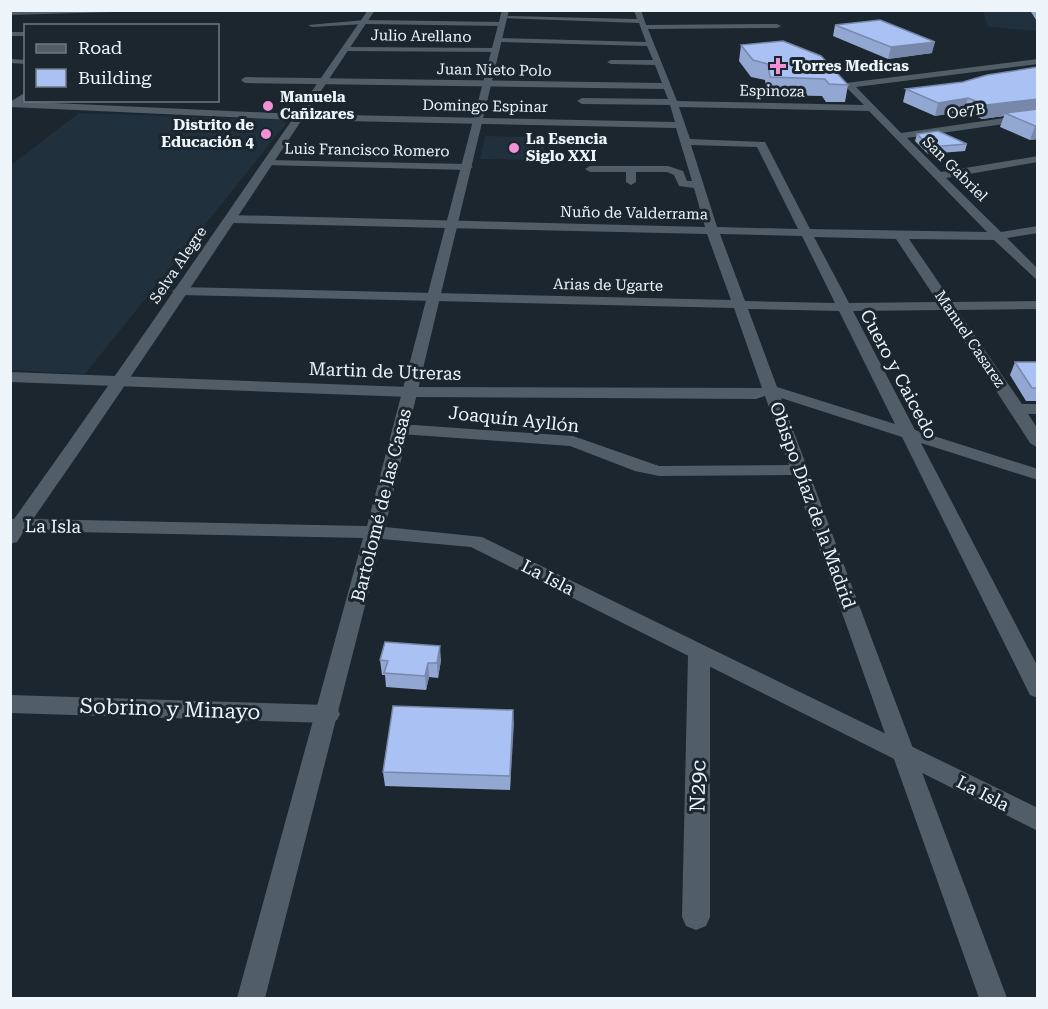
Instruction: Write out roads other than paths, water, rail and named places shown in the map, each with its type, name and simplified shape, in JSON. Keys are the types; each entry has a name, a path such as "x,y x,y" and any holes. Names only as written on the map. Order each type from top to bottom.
{"street":[{"path":"10,13 112,10"},
{"name":"Selva Alegre","path":"14,530 121,381 179,291 267,163 293,117 324,81 372,10"},
{"name":"Obispo Díaz de la Madrid","path":"637,10 665,86 674,103 712,230 740,304 768,396 800,470 993,999"},
{"path":"312,25 504,17 644,32 709,36"},
{"name":"Bartolomé de las Casas","path":"251,999 329,714 504,17"},
{"path":"712,19 717,27"},
{"path":"498,40 717,27 777,26"},
{"name":"Julio Arellano","path":"346,49 496,51"},
{"name":"San Gabriel","path":"1038,61 849,85 1038,278"},
{"path":"611,62 656,63"},
{"path":"489,79 570,75"},
{"name":"Juan Nieto Polo","path":"245,81 489,79 665,86"},
{"name":"Espinoza","path":"582,101 870,108"},
{"path":"46,106 63,102"},
{"name":"Domingo Espinar","path":"108,102 281,114 293,117"},
{"name":"Domingo Espinar","path":"12,104 293,117 479,122 683,133"},
{"name":"Oe7B","path":"899,136 1038,116"},
{"name":"Cuero y Caicedo","path":"683,133 761,144 906,434 916,449 1038,689"},
{"path":"938,176 1038,159"},
{"name":"Luis Francisco Romero","path":"267,163 468,167"},
{"path":"590,169 674,170 679,173 683,184 699,185"},
{"path":"631,182 632,169"},
{"name":"Nuño de Valderrama","path":"230,219 900,235 999,236 1038,229"},
{"name":"Manuel Casarez","path":"900,235 1038,443"},
{"name":"Arias de Ugarte","path":"179,291 842,307 1038,305"},
{"name":"Martin de Utreras","path":"10,377 409,392 768,396 906,434 1038,476"},
{"name":"Martin de Utreras","path":"768,396 916,449 1038,488"},
{"path":"1017,409 1038,409"},
{"name":"Joaquín Ayllón","path":"400,429 573,441 641,467 659,471 800,470"},
{"name":"La Isla","path":"14,530 375,532 467,540 483,544 699,655 1038,820"},
{"name":"N29c","path":"696,917 699,655"},
{"name":"Sobrino y Minayo","path":"10,704 329,714"}],"place":[{"name":"Torres Medicas","path":"778,66"},
{"name":"Manuela Cañizares","path":"268,106"},
{"name":"Distrito de Educación 4","path":"266,134"},
{"name":"La Esencia Siglo XXI","path":"514,148"}]}
